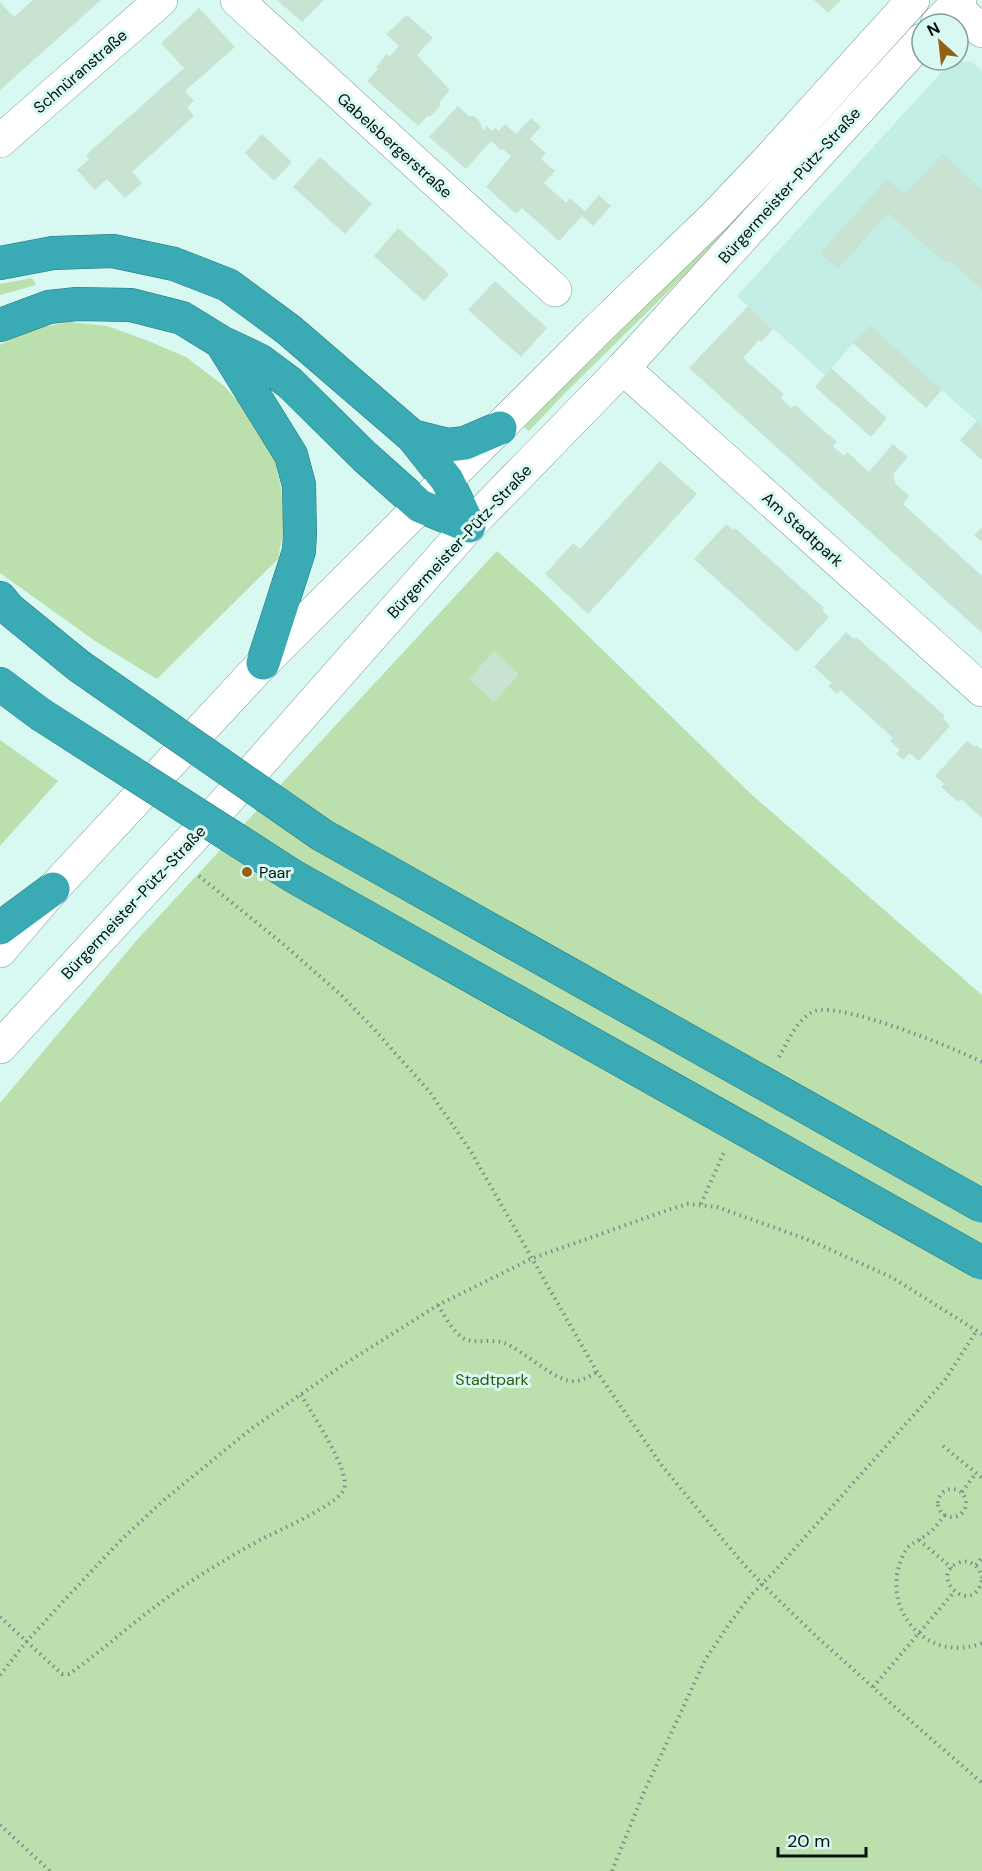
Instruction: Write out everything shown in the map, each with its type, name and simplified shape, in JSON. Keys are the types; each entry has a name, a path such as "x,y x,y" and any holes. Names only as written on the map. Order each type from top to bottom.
{"highway":[{"path":"0,263 53,254 112,251 174,264 228,285 289,330 412,436 447,480 469,526"},
{"path":"0,325 49,307 77,304 131,305 182,318 221,342 259,360 290,383 365,457 420,506 469,526"},
{"path":"221,342 291,455 299,485 298,551 263,663"},
{"path":"412,436 448,445 465,443 500,428"},
{"path":"3,604 79,666 322,835 982,1206"},
{"path":"0,684 40,714 293,876 982,1263"},
{"path":"0,928 53,889"}],"main road":[{"name":"Schnüranstraße","path":"0,141 161,0"},
{"name":"Gabelsbergerstraße","path":"237,0 555,290"},
{"name":"Bürgermeister-Pütz-Straße","path":"0,951 53,889 263,663 599,328 716,215 913,0"},
{"path":"950,10 982,31"},
{"name":"Bürgermeister-Pütz-Straße","path":"0,1047 176,857 469,526 623,368 910,53"},
{"name":"Am Stadtpark","path":"623,368 982,690"}],"path":[{"path":"176,857 283,944 339,994 410,1069 429,1091 470,1150 597,1372 663,1467 762,1584 873,1687 982,1783"},
{"path":"775,1064 802,1021 813,1011 826,1009 887,1024 982,1062"},
{"path":"701,1204 728,1147"},
{"path":"0,1675 27,1641 122,1539 165,1499 251,1429 343,1365 438,1305 533,1258 671,1209 688,1204 717,1207 809,1240 893,1278 982,1334"},
{"path":"438,1305 460,1337 469,1341 491,1341 512,1346 562,1379 574,1382 597,1372"},
{"path":"612,1871 644,1792 705,1660 732,1620 762,1584 945,1380 977,1330"},
{"path":"0,1617 62,1674 69,1674 188,1583 335,1500 345,1488 344,1474 339,1461 301,1395"},
{"path":"944,1446 982,1478"},
{"path":"962,1492 976,1473"},
{"path":"948,1490 962,1492 967,1504 963,1513 954,1518 945,1515 939,1509 940,1495 948,1490"},
{"path":"945,1515 932,1530 908,1546 901,1560 896,1578 901,1610 908,1622 929,1641 959,1648 974,1647 982,1643"},
{"path":"919,1540 952,1568"},
{"path":"976,1565 982,1558"},
{"path":"961,1562 976,1565 982,1574 980,1591 969,1595 954,1592 948,1582 952,1568 961,1562"},
{"path":"873,1687 954,1592"},
{"path":"0,1825 50,1871"}],"shaded area":[{"path":"970,61 982,71 982,426 870,325 825,375 737,296 942,72 970,72"}],"green space":[{"path":"890,45 897,52 750,211 529,431 522,425"},
{"path":"32,278 36,285 0,295 0,284"},
{"path":"69,322 107,326 186,357 224,386 255,420 275,460 281,488 284,526 278,559 157,679 95,641 0,573 0,345 25,331"},
{"name":"Stadtpark","path":"497,551 542,591 751,794 982,995 982,1871 0,1871 0,1103 136,941"},
{"path":"0,740 58,781 0,846"}],"building":[{"path":"33,0 101,0 0,90 0,2 14,17"},
{"path":"277,0 324,0 302,22"},
{"path":"814,0 841,0 828,13"},
{"path":"199,8 235,47 185,91 194,101 187,107 194,116 132,172 142,183 125,198 107,179 95,190 77,170 89,159 86,155 184,68 161,43"},
{"path":"407,15 433,38 417,55 450,90 439,103 441,105 418,126 367,81 387,54 390,56 399,46 386,34"},
{"path":"458,106 480,122 483,131 487,126 492,131 495,128 499,131 505,124 516,134 531,118 541,127 530,139 546,153 541,159 555,171 544,183 566,203 570,198 585,211 599,195 611,206 593,226 582,216 559,241 522,208 516,214 486,187 511,156 491,141 466,169 429,137"},
{"path":"262,134 292,162 274,181 245,153"},
{"path":"943,153 982,190 982,290 952,262 945,263 888,213 838,269 820,253 887,179 904,194"},
{"path":"320,157 372,204 345,234 293,187"},
{"path":"398,228 449,274 424,301 374,256"},
{"path":"495,281 547,328 521,357 468,310"},
{"path":"748,306 773,329 761,342 759,340 743,358 784,394 781,398 791,408 795,405 837,442 833,446 844,456 847,452 869,472 893,444 908,457 893,474 895,483 909,496 903,504 982,576 982,633 689,368"},
{"path":"870,325 942,390 926,408 853,343"},
{"path":"831,368 887,418 871,437 815,387"},
{"path":"977,421 982,426 982,460 960,440"},
{"path":"660,461 697,494 588,614 545,574 573,543 580,549"},
{"path":"726,524 733,530 735,528 824,608 822,610 829,617 797,652 694,559"},
{"path":"982,527 982,542 974,535"},
{"path":"846,632 854,639 856,637 945,716 943,718 950,726 919,761 910,753 903,760 896,754 900,750 890,741 893,738 840,690 837,694 828,686 832,683 814,667"},
{"path":"494,651 519,674 494,702 469,679"},
{"path":"967,741 982,750 982,818 961,799 958,802 941,787 944,784 935,776"}],"place":[{"name":"Paar","path":"247,872"}]}
